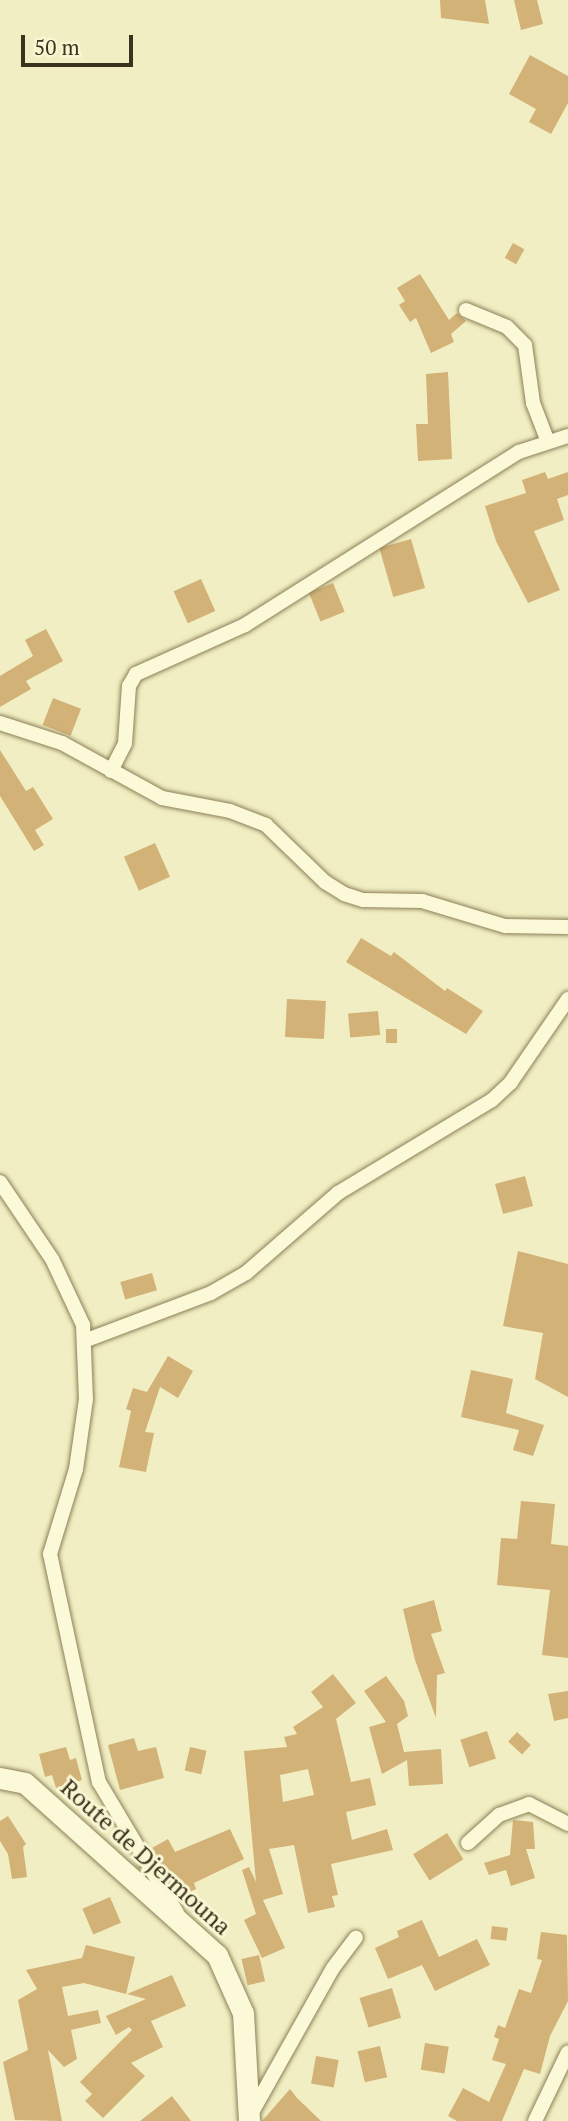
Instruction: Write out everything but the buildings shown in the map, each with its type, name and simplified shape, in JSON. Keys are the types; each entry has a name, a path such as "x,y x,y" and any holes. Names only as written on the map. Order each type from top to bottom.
{"street":[{"path":"466,310 507,327 525,345 533,403 547,440"},
{"path":"111,771 125,743 129,686 136,674 272,610 519,452 547,440 568,436"},
{"path":"0,723 62,743 162,798 230,811 266,825 325,882 344,894 363,900 422,901 505,926 568,927"},
{"path":"84,1341 211,1293 246,1273 338,1193 492,1100 511,1082 568,999"},
{"path":"0,1182 52,1259 83,1325 86,1399 76,1469 50,1554 99,1782 182,1920"},
{"name":"Route de Djermouna","path":"0,1778 25,1783 126,1878 182,1920 217,1955 232,1981 243,2013 250,2118"},
{"path":"468,1843 499,1815 529,1804 568,1824"},
{"path":"250,2118 333,1968 356,1938"},
{"path":"535,2121 568,2052"}]}
